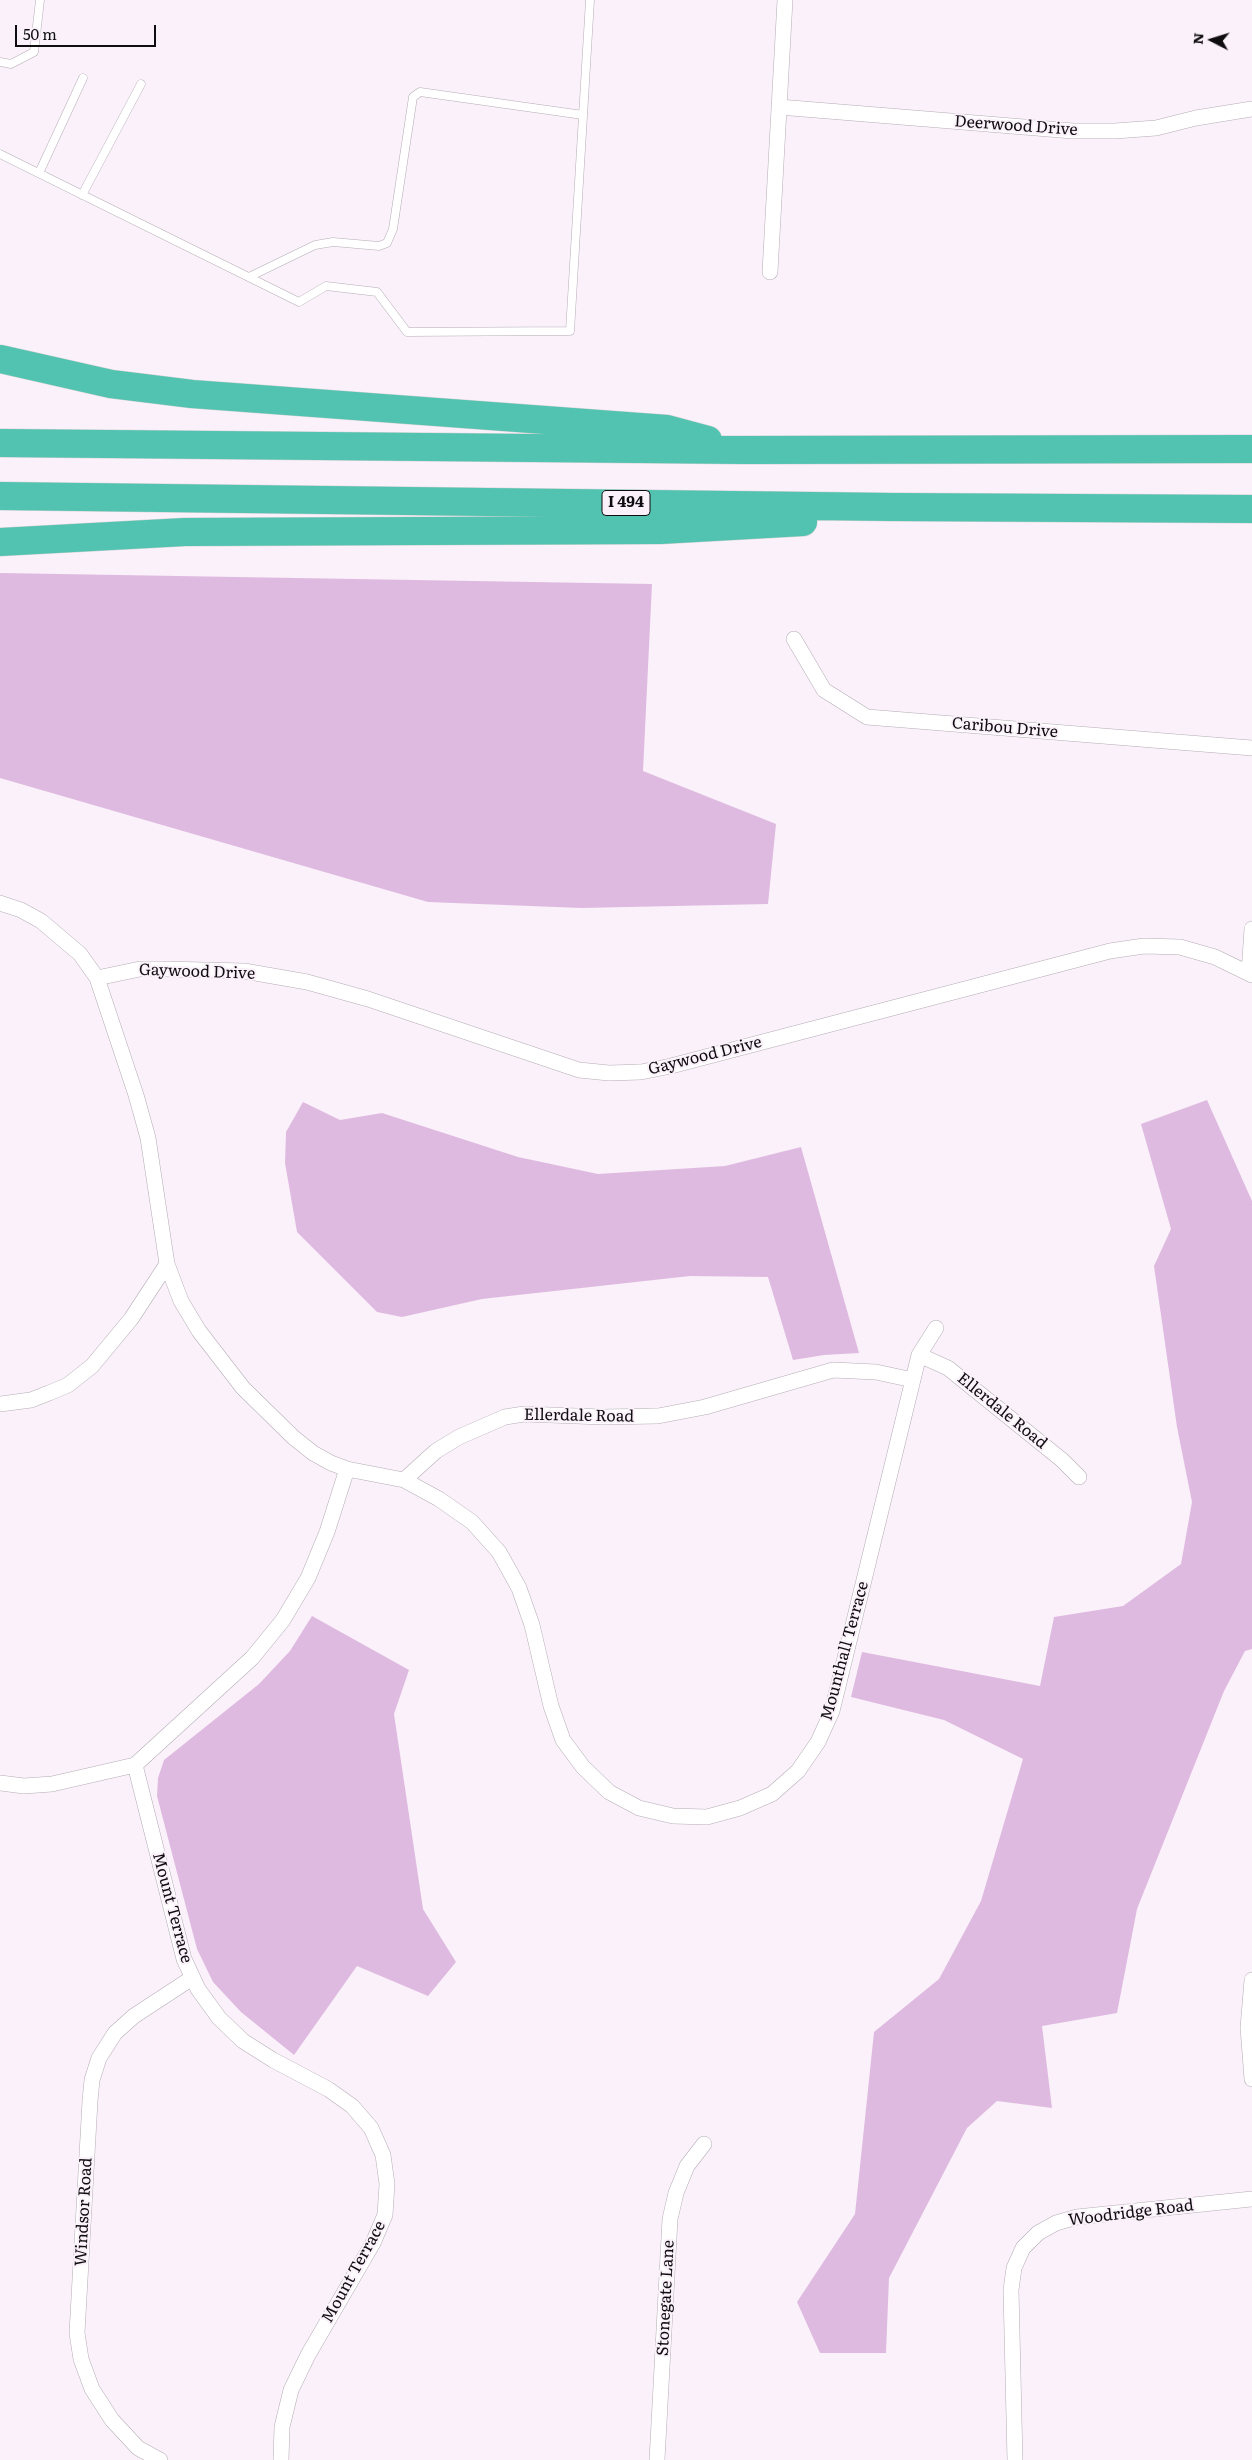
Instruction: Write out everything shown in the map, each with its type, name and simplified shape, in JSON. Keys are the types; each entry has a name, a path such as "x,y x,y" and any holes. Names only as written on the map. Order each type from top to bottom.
{"highway":[{"path":"0,359 111,384 192,394 667,429 745,450"},
{"path":"0,443 745,450 1252,449"},
{"name":"I 494","path":"0,496 893,507 1252,509"},
{"path":"0,542 185,532 660,530 803,522 893,507"}],"street":[{"path":"770,272 785,0"},
{"name":"Deerwood Drive","path":"779,106 1073,131 1115,131 1156,128 1196,118 1252,109"},
{"name":"Caribou Drive","path":"794,639 824,690 867,716 1252,748"},
{"path":"0,903 21,910 41,921 80,954 97,978 136,1094 148,1138 167,1264 181,1301 190,1316 243,1388 275,1421 313,1453 347,1469 404,1480"},
{"path":"1250,974 1252,929"},
{"name":"Gaywood Drive","path":"97,978 140,969 165,969 244,971 307,982 368,999 578,1070 609,1073 640,1072 671,1066 1110,951 1144,946 1180,947 1215,957 1250,974"},
{"path":"0,1404 30,1400 49,1394 68,1385 92,1366 131,1319 167,1264"},
{"name":"Mounthall Terrace","path":"404,1480 439,1499 472,1522 499,1552 519,1588 532,1625 551,1706 563,1740 584,1767 609,1792 639,1808 672,1816 707,1817 740,1808 772,1794 798,1771 818,1742 832,1711 919,1355 936,1328"},
{"name":"Ellerdale Road","path":"919,1355 948,1368 1062,1460 1079,1477"},
{"name":"Ellerdale Road","path":"404,1480 436,1451 484,1424 504,1417 524,1414 603,1417 658,1416 705,1407 833,1370 876,1372 913,1380"},
{"path":"0,1783 24,1786 52,1784 135,1765 245,1665 283,1620 308,1578 327,1532 347,1469"},
{"name":"Mount Terrace","path":"135,1765 175,1926 192,1978 219,2018 243,2041 273,2060 328,2089 352,2106 371,2128 383,2155 387,2184 385,2215 373,2243 308,2355 291,2390 282,2427 281,2460"},
{"name":"Windsor Road","path":"160,2460 138,2448 112,2420 92,2390 81,2359 77,2333 90,2101 92,2080 99,2058 115,2033 134,2016 192,1978"},
{"path":"1252,1980 1248,2028 1252,2079"},
{"name":"Stonegate Lane","path":"658,2460 670,2219 676,2193 684,2175 704,2144"},
{"name":"Woodridge Road","path":"1015,2460 1011,2290 1014,2268 1028,2243 1038,2233 1056,2222 1077,2217 1252,2199"}],"lane":[{"path":"0,62 11,64 34,52 40,0"},
{"path":"0,154 299,302 326,286 377,292 406,332 570,331 590,0"},
{"path":"39,173 83,78"},
{"path":"82,195 141,84"},
{"path":"250,277 315,245 333,242 379,246 387,243 394,229 413,96 420,92 583,115"}],"shaded area":[{"path":"0,573 652,584 643,771 776,824 768,904 581,908 428,902 0,778"},
{"path":"1207,1100 1252,1201 1252,1649 1245,1651 1224,1691 1137,1909 1117,2013 1042,2026 1052,2108 997,2101 967,2128 889,2278 886,2353 820,2353 797,2302 855,2214 874,2032 939,1979 981,1901 1023,1759 944,1720 851,1697 862,1652 1040,1686 1054,1617 1123,1606 1181,1564 1192,1502 1177,1427 1154,1266 1171,1229 1141,1124"},
{"path":"303,1102 340,1120 382,1113 518,1157 598,1174 725,1166 801,1147 859,1353 824,1355 793,1360 768,1277 690,1276 482,1299 402,1317 377,1312 297,1232 285,1163 286,1132"},
{"path":"312,1616 409,1670 394,1714 423,1909 456,1962 428,1996 357,1966 294,2055 241,2012 213,1982 197,1949 157,1796 158,1778 164,1760 259,1684 290,1651"}]}
